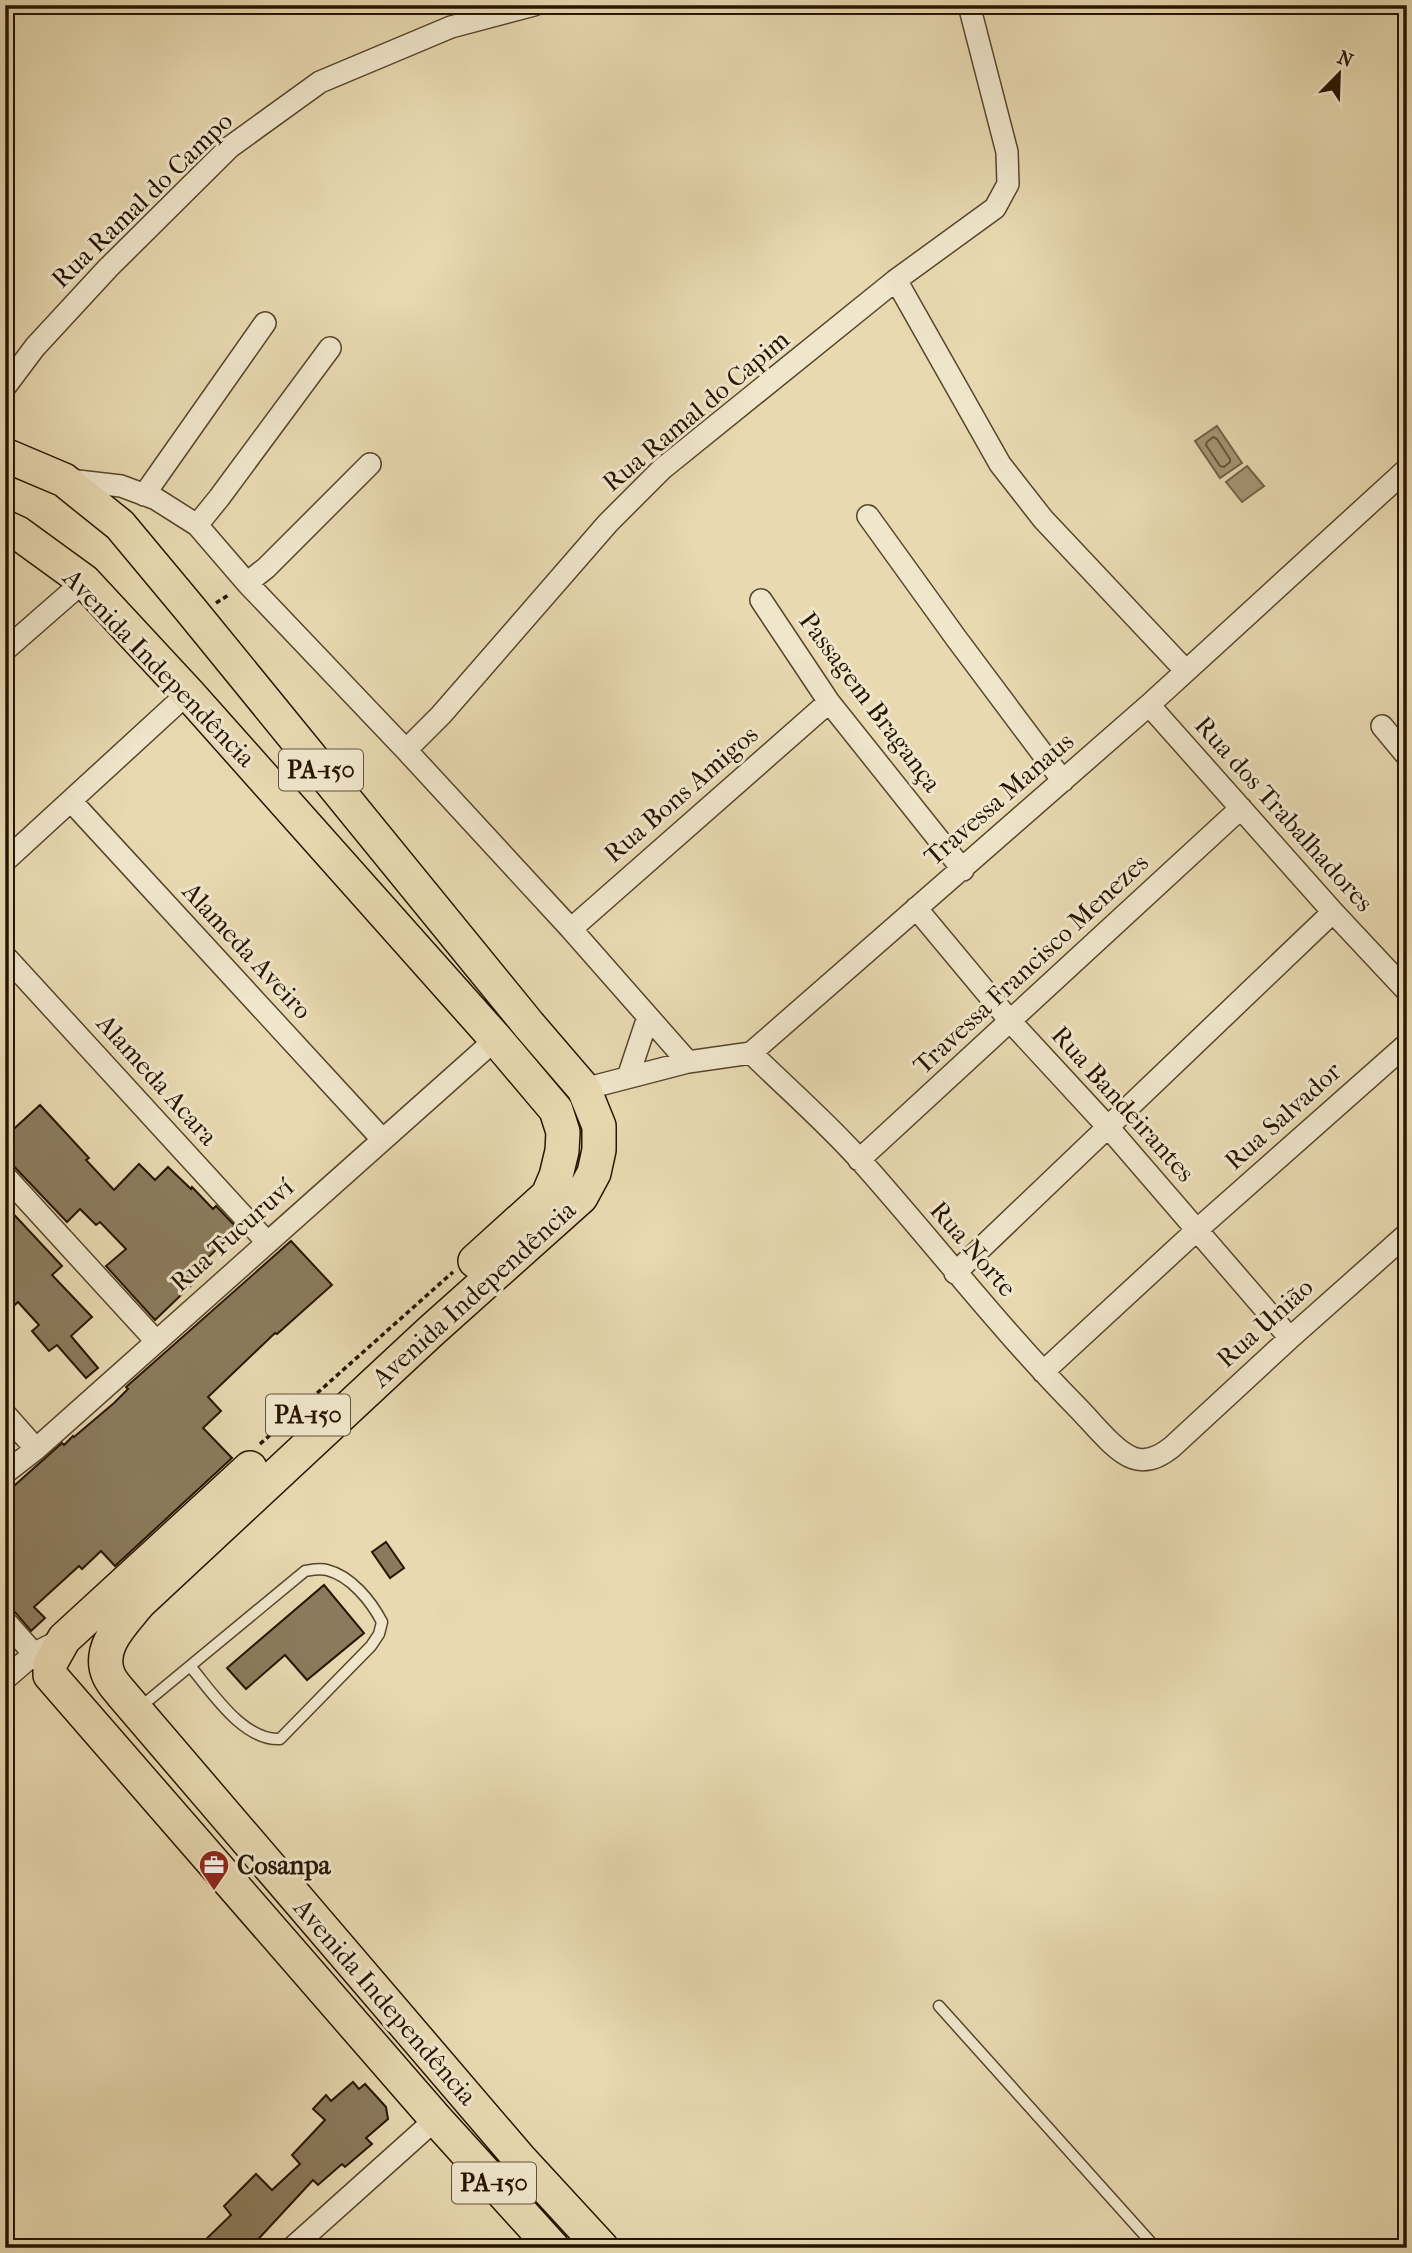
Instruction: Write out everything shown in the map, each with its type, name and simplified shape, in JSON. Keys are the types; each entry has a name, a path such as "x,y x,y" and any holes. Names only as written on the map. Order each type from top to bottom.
{"main road":[{"name":"Avenida Independência","path":"5,455 64,480 120,525 529,1026 584,1088 599,1126 599,1150 594,1173 582,1197 420,1342 139,1603 110,1641 106,1663 109,1676 136,1711 520,2159 602,2248"},
{"name":"Avenida Independência","path":"5,527 19,533 84,581 188,693 496,1039 556,1110 563,1132 562,1151 548,1195 64,1639 50,1664 42,1664"},
{"name":"Avenida Independência","path":"42,1664 542,2244"},
{"path":"436,2119 463,2123 500,2151 520,2159"}],"street":[{"name":"Rua Ramal do Campo","path":"5,387 35,347 108,268 220,156 241,139 320,82 451,27 534,5"},
{"name":"Rua Ramal do Capim","path":"406,750 441,715 608,523 662,469 896,280 995,208 1009,184 1007,152 969,5"},
{"path":"896,280 1000,464 1043,519 1186,671"},
{"path":"144,495 265,323"},
{"path":"197,525 330,348"},
{"path":"247,583 266,568 370,464"},
{"name":"Travessa Manaus","path":"751,1053 1149,705 1407,469"},
{"path":"64,480 121,486 156,499 197,525 247,583 406,750 570,929 688,1062"},
{"path":"868,516 1063,780"},
{"path":"5,650 84,581"},
{"name":"Passagem Bragança","path":"761,600 828,702 963,870"},
{"path":"5,861 188,693"},
{"name":"Rua Bons Amigos","path":"570,929 828,702"},
{"name":"Rua dos Trabalhadores","path":"1149,705 1407,991"},
{"path":"1382,726 1407,756"},
{"name":"Alameda Aveiro","path":"71,801 382,1139"},
{"name":"Travessa Francisco Menezes","path":"859,1160 1241,808"},
{"name":"Rua Bandeirantes","path":"916,908 1011,1022 1108,1127 1290,1338"},
{"path":"955,1272 1333,912"},
{"name":"Alameda Acara","path":"5,956 267,1242"},
{"path":"628,1077 648,1017"},
{"name":"Rua Tucuruví","path":"5,1474 496,1039"},
{"name":"Rua Salvador","path":"1043,1372 1198,1229 1407,1044"},
{"path":"584,1088 688,1062 751,1053"},
{"name":"Rua Norte","path":"751,1053 859,1160 1043,1372 1116,1447 1132,1458 1146,1460 1162,1455"},
{"path":"5,1176 156,1341"},
{"name":"Rua União","path":"1162,1455 1407,1234"},
{"path":"5,1414 36,1449"},
{"path":"5,1621 42,1664 5,1679"},
{"path":"292,2248 436,2119"}],"lane":[{"path":"136,1711 190,1666 304,1571 326,1570 347,1579 374,1607 382,1622 379,1634 371,1646 280,1739 269,1740 241,1725 190,1666"},
{"path":"939,2006 1156,2248"}],"path":[{"path":"253,1451 458,1267"}],"water":[{"path":"1217,426 1242,463 1220,478 1195,441"},
{"path":"1247,466 1264,486 1242,502 1226,482"}],"building":[{"path":"40,1105 89,1158 86,1160 114,1190 139,1164 155,1180 168,1167 213,1209 216,1206 238,1229 199,1266 205,1272 155,1320 106,1266 126,1249 100,1222 96,1225 80,1209 67,1222 5,1157 5,1137"},
{"path":"5,1205 62,1266 52,1275 92,1317 71,1336 98,1368 86,1378 57,1345 49,1351 32,1331 39,1325 18,1302 5,1314"},
{"path":"291,1241 332,1285 275,1333 208,1397 221,1411 203,1428 232,1458 115,1566 101,1551 82,1569 79,1566 34,1607 45,1618 31,1631 15,1612 5,1608 5,1494 62,1443 64,1445 114,1403 128,1389 126,1387"},
{"path":"386,1542 404,1568 390,1578 372,1552"},
{"path":"324,1585 364,1633 307,1680 285,1655 246,1689 227,1668"},
{"path":"353,2082 359,2089 365,2084 386,2107 388,2119 366,2138 372,2144 345,2167 342,2164 318,2185 313,2180 250,2248 197,2248 231,2215 224,2206 256,2174 272,2190 300,2164 292,2155 325,2120 313,2109 326,2095 331,2101"}],"place":[{"name":"Cosanpa","path":"214,1892"}]}
